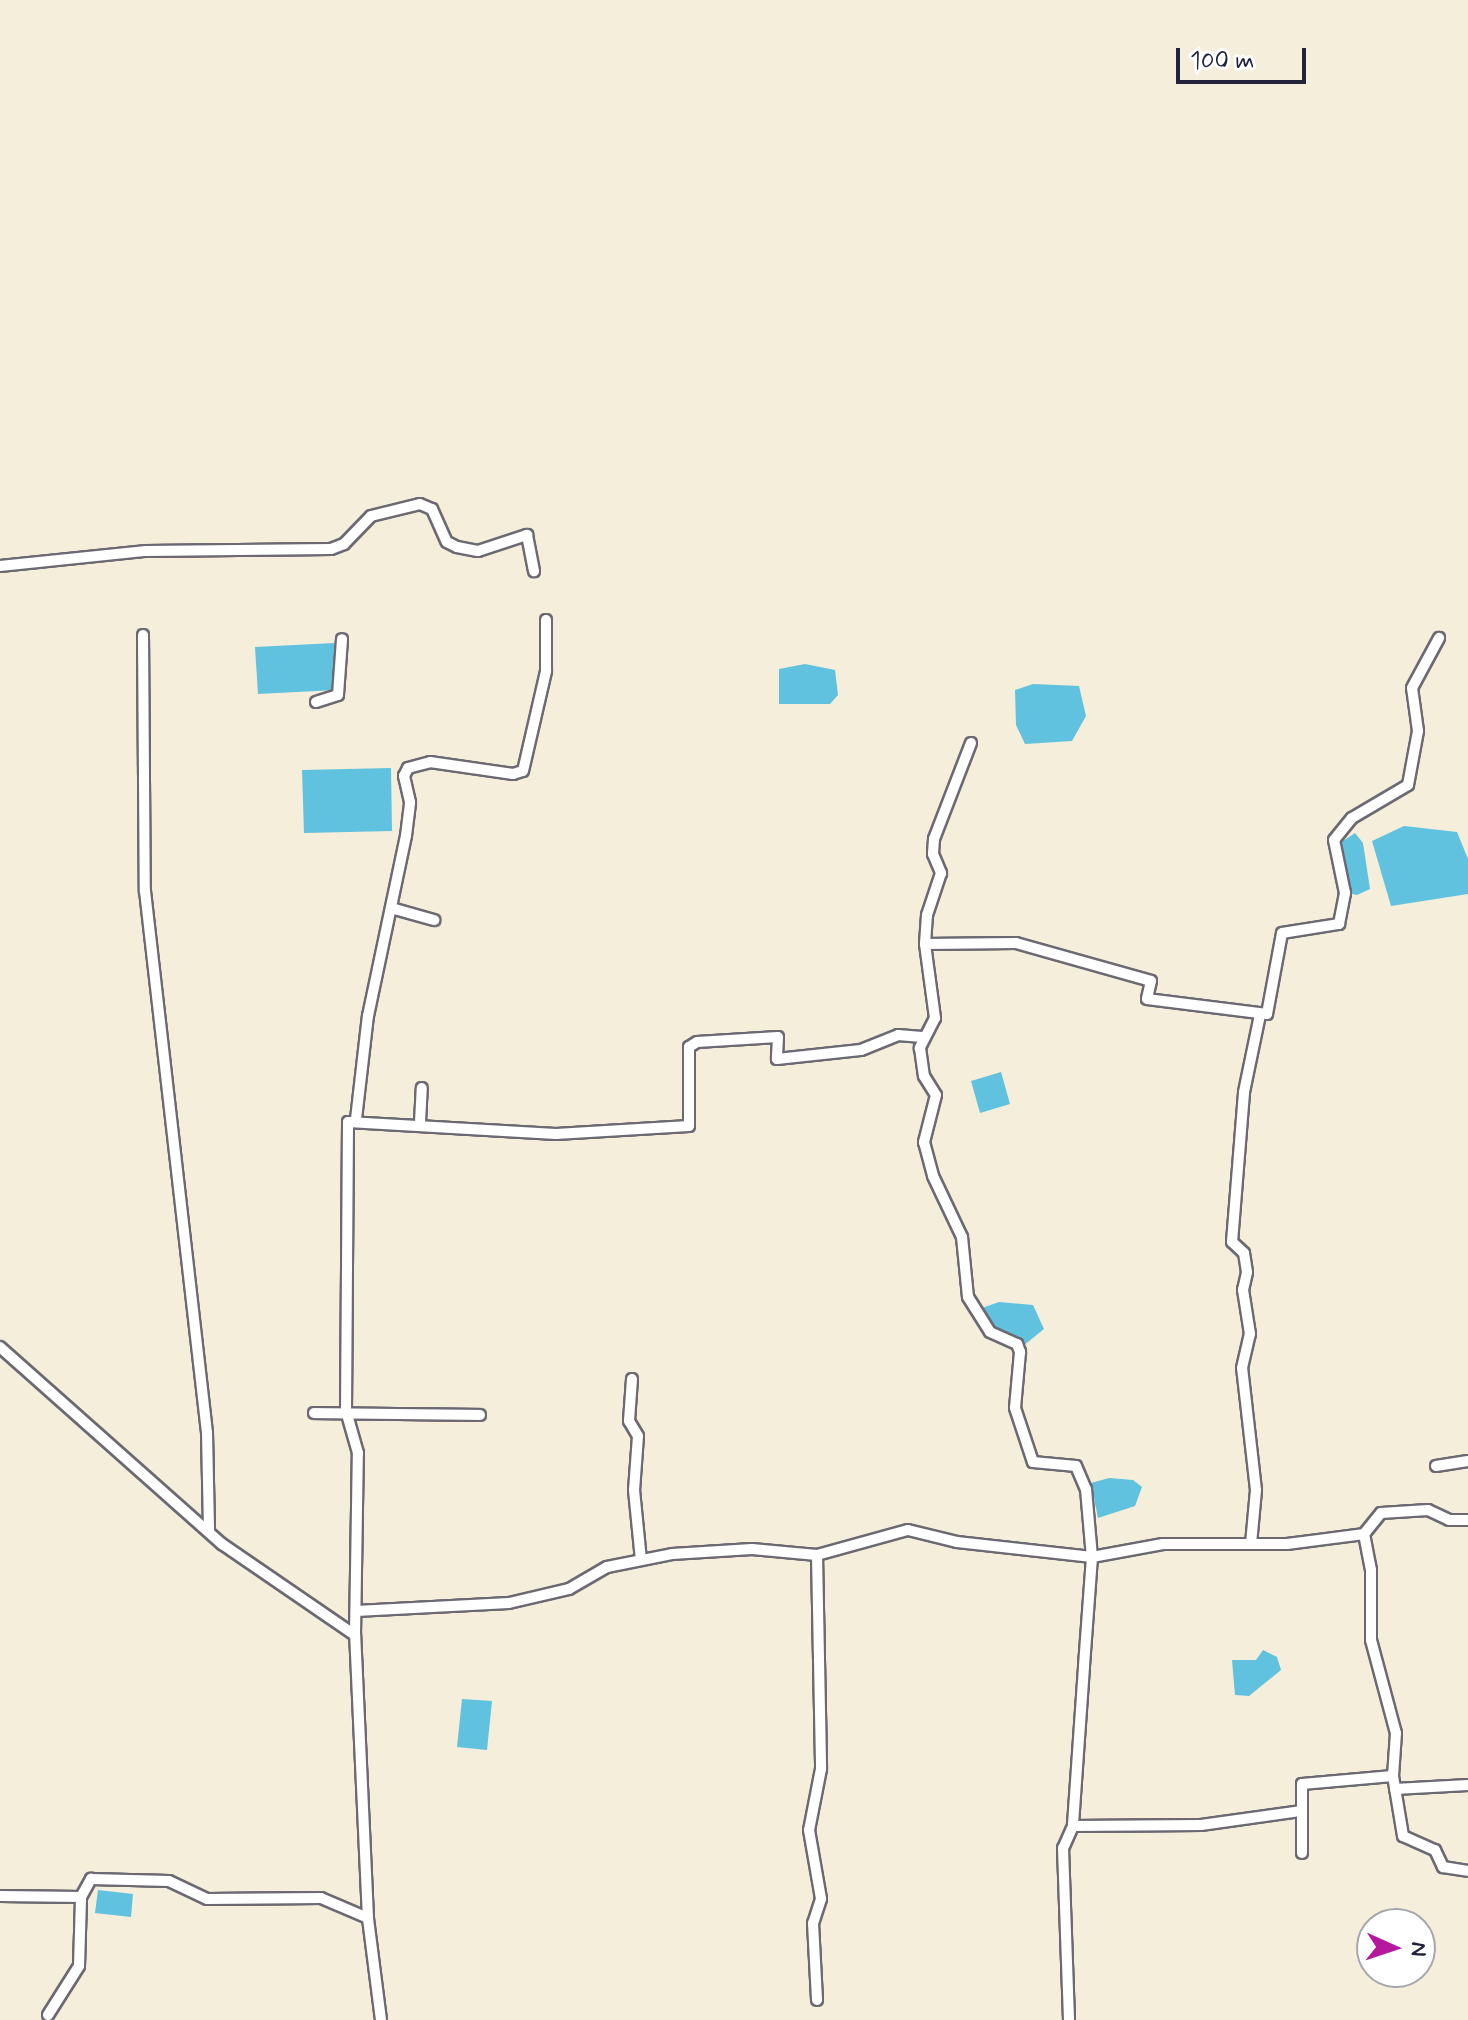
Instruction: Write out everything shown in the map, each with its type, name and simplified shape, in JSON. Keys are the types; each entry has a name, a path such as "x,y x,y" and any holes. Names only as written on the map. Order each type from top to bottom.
{"street":[{"path":"0,566 146,551 331,549 344,544 371,516 420,504 432,509 447,542 457,547 478,551 527,535 534,571"},
{"path":"356,1119 368,1016 408,825 408,768 430,762 513,774 523,771 546,671 546,620"},
{"path":"143,635 145,891 180,1182 192,1336 207,1433 209,1532"},
{"path":"925,944 1016,943 1151,981 1147,999 1260,1015 1270,1012 1282,933 1339,924 1345,893 1334,840 1352,818 1408,785 1418,731 1412,688 1439,638"},
{"path":"316,702 338,695 342,639"},
{"path":"971,743 966,746 934,839 933,854 941,873 927,915 925,944 935,1018 922,1037 924,1076 936,1095 924,1142 933,1176 962,1237 966,1291 990,1332 1017,1344 1015,1408 1033,1462 1076,1466 1086,1489 1092,1557 1073,1826 1063,1848 1069,2020"},
{"path":"391,908 434,920"},
{"path":"1251,1544 1256,1490 1242,1368 1250,1334 1243,1290 1247,1272 1244,1253 1232,1242 1244,1092 1260,1015"},
{"path":"381,2020 368,1918 355,1635 358,1453 346,1411 348,1122 356,1119 420,1122 556,1134 689,1126 689,1047 697,1042 778,1037 777,1059 861,1050 898,1035 922,1037"},
{"path":"420,1122 422,1088"},
{"path":"0,1347 209,1532 355,1635"},
{"path":"632,1379 629,1421 638,1436 634,1490 641,1560"},
{"path":"314,1413 480,1415"},
{"path":"1436,1466 1468,1461"},
{"path":"356,1611 509,1603 569,1589 607,1567 641,1560 727,1549 817,1555 908,1530 957,1542 1092,1557 1163,1544 1251,1544 1364,1534 1381,1513 1428,1510 1449,1520 1468,1520"},
{"path":"1364,1534 1371,1570 1371,1640 1396,1733 1393,1776 1403,1836 1435,1850 1443,1867 1468,1871"},
{"path":"817,1555 821,1769 809,1830 821,1899 813,1923 817,2000"},
{"path":"1302,1853 1300,1811 1306,1782 1393,1776"},
{"path":"1395,1789 1468,1785"},
{"path":"1073,1826 1110,1822 1201,1825 1300,1811"},
{"path":"48,2015 79,1966 81,1897 91,1879 169,1881 207,1899 321,1898 368,1918"},
{"path":"0,1896 81,1897"}],"water":[{"path":"334,643 336,690 258,694 255,647"},
{"path":"805,664 835,670 838,695 830,704 779,704 779,669"},
{"path":"1033,684 1079,686 1086,716 1072,741 1025,744 1016,725 1015,690"},
{"path":"391,768 392,831 304,833 302,770"},
{"path":"1404,826 1457,832 1468,859 1468,894 1391,906 1372,841"},
{"path":"1355,833 1363,843 1370,889 1357,895 1348,893 1340,843"},
{"path":"1001,1072 1010,1104 980,1113 971,1081"},
{"path":"999,1302 1033,1305 1044,1329 1023,1346 992,1330 982,1308"},
{"path":"1109,1478 1133,1480 1142,1487 1135,1506 1098,1518 1091,1483"},
{"path":"1263,1650 1277,1657 1281,1670 1249,1696 1235,1695 1232,1660 1256,1660"},
{"path":"462,1699 492,1701 487,1750 457,1747"},
{"path":"98,1890 133,1894 131,1917 95,1913"}]}
